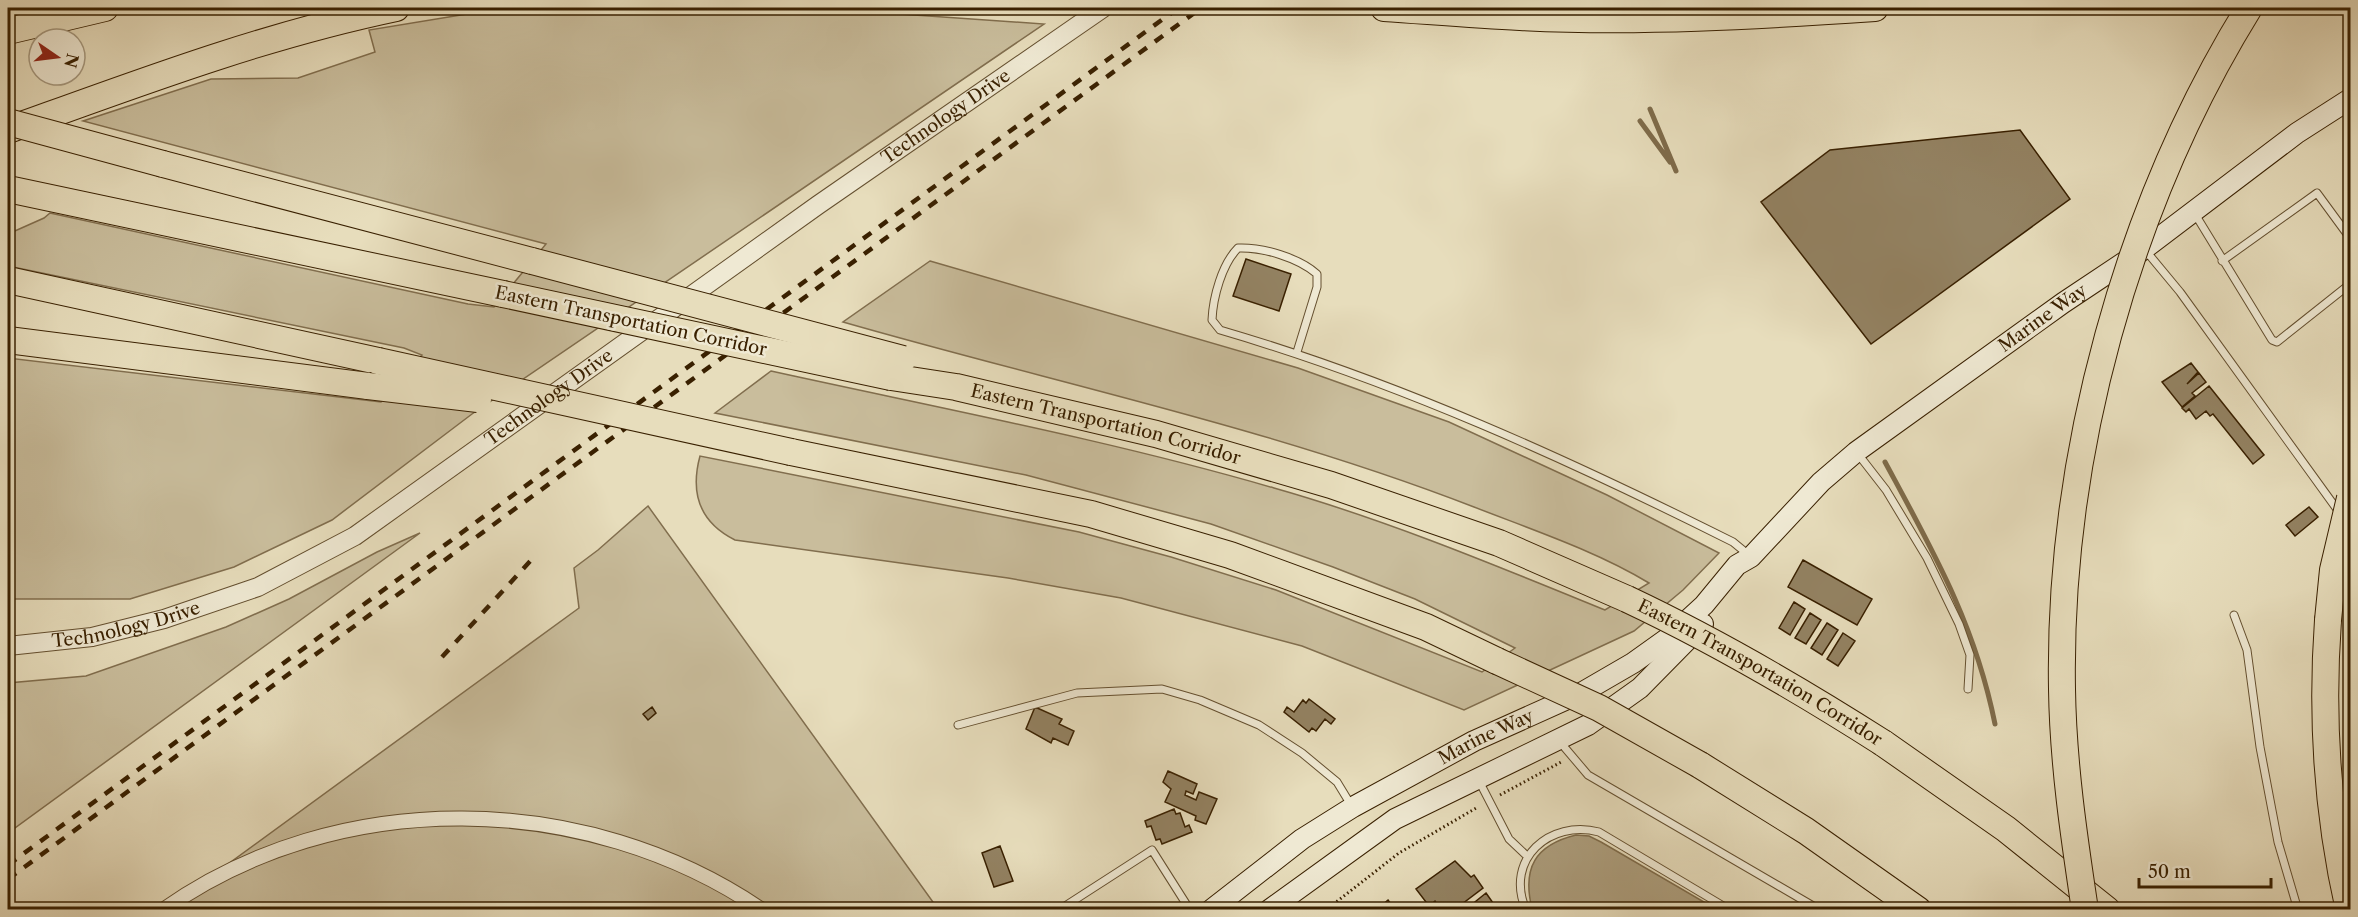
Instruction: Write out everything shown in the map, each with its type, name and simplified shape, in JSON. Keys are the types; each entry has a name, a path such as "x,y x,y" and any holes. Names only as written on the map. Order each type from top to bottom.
{"highway":[{"path":"8,31 105,8"},
{"path":"8,130 152,77 251,45 318,24 396,8"},
{"path":"1384,8 1521,17 1647,18 1767,15 1875,8"},
{"path":"2085,909 2068,784 2062,689 2066,569 2074,502 2093,397 2121,294 2176,145 2211,74 2249,8"},
{"path":"8,122 532,261 897,368"},
{"name":"Eastern Transportation Corridor","path":"8,189 503,294 897,368 956,387 1156,434 1331,484 1499,543 1627,598 1678,623 1804,693 1883,743 2006,829 2107,909"},
{"path":"8,280 610,414 1091,514 1209,549 1426,627 1599,708 1700,765 1806,831 1918,909"},
{"path":"8,340 610,414"},
{"path":"2349,909 2335,848 2326,748 2328,620 2333,570 2350,498"}],"main road":[{"name":"Marine Way","path":"1211,909 1302,839 1353,807 1474,741 1583,692 1633,663 1668,638 1704,605 1737,565 1751,557 1821,482 1856,452 2063,303 2144,249 2297,133 2350,101"},
{"name":"Marine Way","path":"1269,909 1395,819 1588,725 1640,688 1665,665 1746,574 1751,557"}],"street":[{"name":"Technology Drive","path":"8,646 92,637 164,619 258,587 355,536 818,205 1103,8"},
{"path":"163,909 221,874 308,838 362,826 422,819 479,818 537,823 620,843 682,866 762,909"}],"lane":[{"path":"2222,261 2317,193 2350,238"},
{"path":"2194,212 2272,340 2277,342 2350,284"},
{"path":"1297,352 1317,287 1317,274 1306,264 1251,247 1238,248 1229,257 1213,308 1212,320 1220,330 1297,352 1453,412 1602,477 1733,542 1751,557"},
{"path":"2144,249 2180,292 2285,440 2326,492 2350,531"},
{"path":"1856,452 1886,490 1927,558 1959,624 1970,656 1968,689"},
{"path":"2235,615 2247,650 2260,747 2278,842 2298,909"},
{"path":"958,725 1077,693 1162,689 1200,700 1259,725 1302,753 1337,782 1353,807"},
{"path":"1558,740 1588,775 1820,909"},
{"path":"1478,779 1509,839 1528,857"},
{"path":"1526,909 1521,888 1522,872 1537,844 1548,836 1567,830 1586,828 1599,832 1730,909"},
{"path":"1059,909 1152,850 1190,909"}],"path":[{"path":"1326,909 1399,853 1488,801 1572,756"}],"shaded area":[{"path":"538,8 814,8 1044,24 472,414 332,520 234,567 130,599 8,599 8,358 381,402 422,355 404,348 8,266 8,234 50,213 468,304 494,307 546,244 83,121 211,79 298,78 375,52 369,30 473,13"},
{"path":"930,261 1298,368 1449,422 1607,495 1719,553 1683,590 1634,631 1464,710 1302,646 1121,598 1008,578 735,540 723,533 705,515 700,505 696,482 700,456 1079,532 1171,557 1276,590 1482,672 1515,648 1415,599 1211,524 1026,475 715,413 771,371 1087,440 1274,488 1400,529 1605,610 1649,583 1608,561 1541,533 1396,479 1318,453 1161,407 843,322"},
{"path":"648,506 938,909 165,910 579,608 574,568"},
{"path":"420,533 8,833 8,683 86,676 226,627 289,599 377,552"},
{"path":"1576,835 1589,836 1601,842 1716,909 1532,909 1529,882 1535,860 1550,845"}],"building":[{"path":"2020,130 2070,199 1871,344 1761,202 1830,150"},
{"path":"1246,259 1291,274 1279,311 1233,296"},
{"path":"2191,363 2198,372 2187,384 2199,373 2206,382 2192,393 2195,396 2182,407 2162,382"},
{"path":"2209,386 2264,455 2253,464 2213,414 2210,416 2206,411 2196,419 2189,409 2186,412 2182,408"},
{"path":"2309,507 2318,517 2295,536 2286,525"},
{"path":"1803,560 1872,599 1857,625 1788,587"},
{"path":"1794,602 1805,609 1790,635 1779,628"},
{"path":"1810,613 1821,620 1806,644 1795,638"},
{"path":"1827,623 1838,630 1822,655 1811,648"},
{"path":"1843,633 1855,641 1838,666 1827,659"},
{"path":"1309,699 1335,719 1331,724 1325,719 1316,731 1312,728 1309,732 1284,712 1287,707 1294,712 1303,700 1306,703"},
{"path":"652,707 656,713 648,720 643,714"},
{"path":"1035,707 1062,719 1059,724 1074,731 1068,745 1053,738 1051,743 1026,729"},
{"path":"1168,771 1197,784 1193,794 1186,791 1185,795 1196,800 1199,792 1217,799 1206,824 1195,820 1196,816 1165,802 1171,789 1163,782"},
{"path":"1174,809 1176,814 1180,813 1185,827 1189,825 1192,832 1162,844 1160,839 1156,840 1151,826 1147,827 1145,821"},
{"path":"1000,846 1013,881 994,887 982,853"},
{"path":"1455,861 1471,877 1474,875 1483,888 1454,910 1441,910 1435,901 1429,906 1416,889"},
{"path":"1486,893 1498,910 1465,910"},
{"path":"1388,900 1395,910 1376,910"}],"waterway":[{"path":"1650,109 1676,171"},
{"path":"1640,121 1670,162"},
{"path":"1885,462 1951,589 1976,653 1995,724"}],"railway":[{"path":"8,865 1178,8"},
{"path":"8,879 1201,8"},
{"path":"442,657 534,557"}]}
